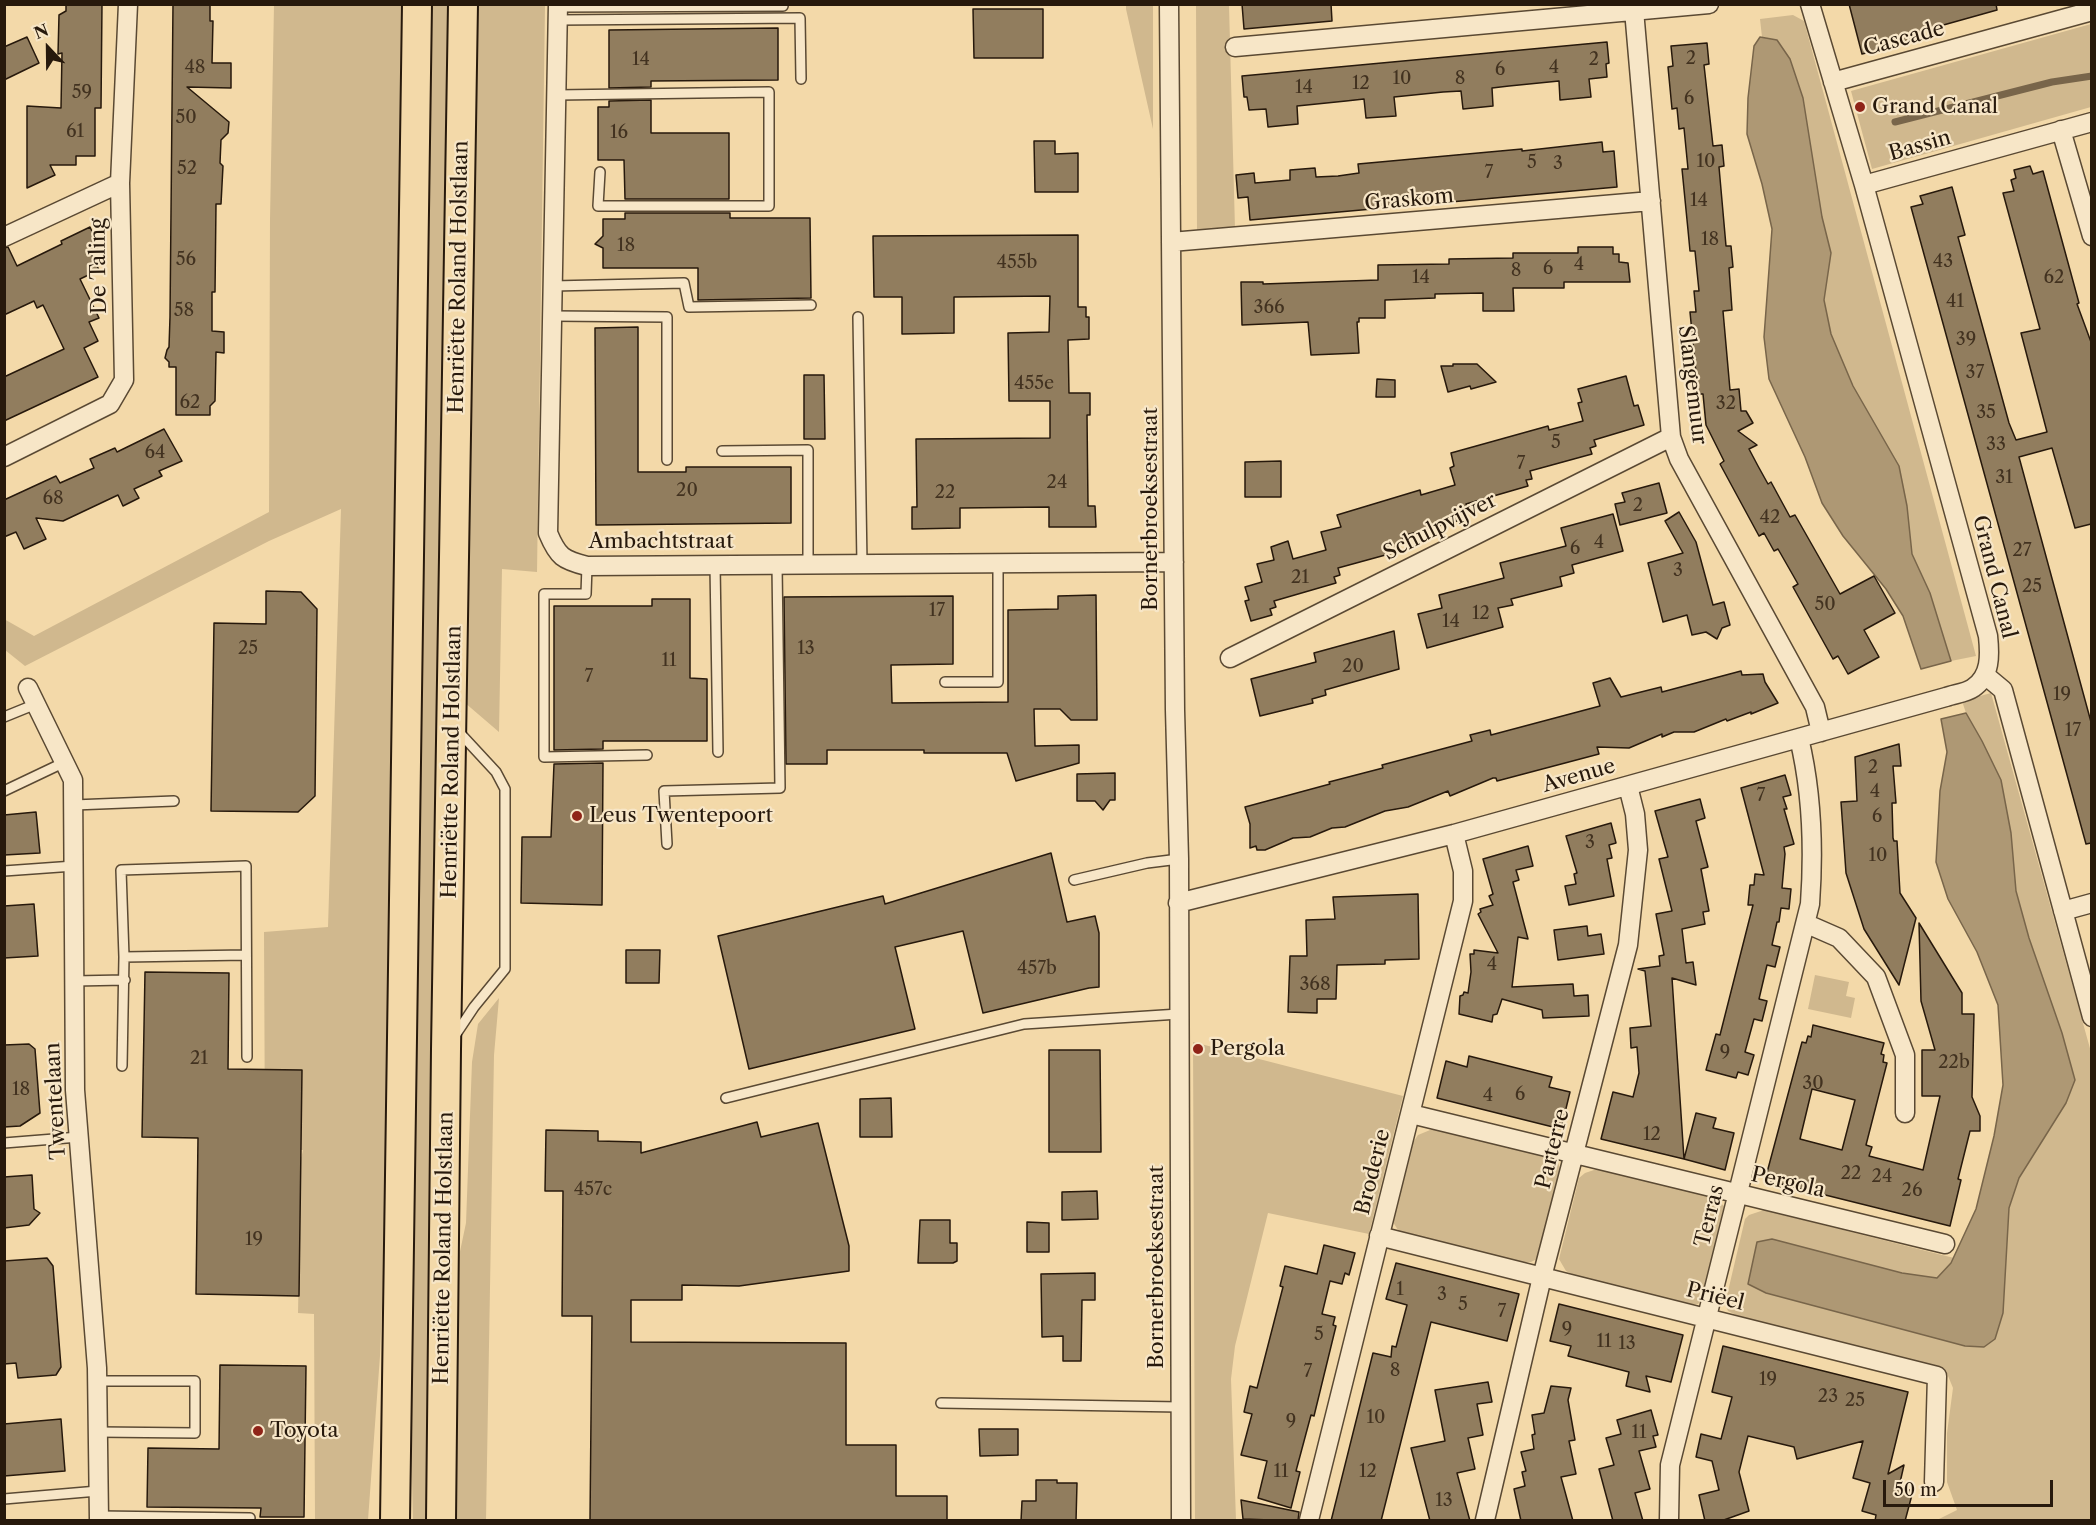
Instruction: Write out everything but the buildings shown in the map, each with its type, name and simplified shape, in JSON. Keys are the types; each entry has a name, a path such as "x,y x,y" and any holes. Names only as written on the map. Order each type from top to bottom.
{"main road":[{"path":"395,1521 417,4"},
{"name":"Henriëtte Roland Holstlaan","path":"441,1521 446,1049 463,4"}],"street":[{"name":"De Taling","path":"4,457 110,404 124,380 120,183 128,4"},
{"name":"Bornerbroeksestraat","path":"1169,4 1179,859 1181,1521"},
{"path":"1235,47 1709,4"},
{"name":"Grand Canal","path":"1810,4 1864,185 1988,636 1991,658 1985,675"},
{"name":"Ambachtstraat","path":"558,10 548,534 555,550 566,561 587,566 1174,562"},
{"name":"Slangemuur","path":"1634,10 1671,437 1679,459 1815,707 1821,732"},
{"name":"Cascade","path":"1833,82 2091,11"},
{"name":"Bassin","path":"1864,185 2091,122"},
{"path":"2061,130 2091,236"},
{"path":"4,237 120,183"},
{"name":"Graskom","path":"1172,242 1651,201"},
{"name":"Schulpvijver","path":"1230,657 1671,437"},
{"path":"1985,675 2003,690 2091,1017"},
{"name":"Avenue","path":"1178,903 1454,834 1821,732 1973,688 1985,675"},
{"name":"Twentelaan","path":"32,696 74,780 75,1090 98,1381 99,1518"},
{"name":"Terras","path":"1669,1521 1670,1465 1807,924 1812,876 1810,798 1799,738"},
{"name":"Parterre","path":"1485,1521 1542,1277 1628,945 1638,850 1635,814 1628,786"},
{"name":"Broderie","path":"1309,1521 1463,902 1463,871 1454,834"},
{"path":"2063,911 2091,903"},
{"path":"1807,924 1839,938 1876,977 1905,1054 1905,1113"},
{"name":"Pergola","path":"1411,1114 1945,1244"},
{"name":"Priëel","path":"1379,1236 1937,1376 1934,1482"}],"lane":[{"path":"558,10 783,6 783,4"},
{"path":"558,10 800,18 801,79"},
{"path":"557,95 769,92 769,206 598,206 600,172"},
{"path":"553,286 684,283 689,307 811,305"},
{"path":"553,316 667,316 667,459"},
{"path":"858,317 862,564"},
{"path":"722,451 808,450 808,564"},
{"path":"945,682 998,682 998,563"},
{"path":"715,565 718,752"},
{"path":"667,844 664,791 780,788 777,565"},
{"path":"587,566 586,594 544,594 544,757 647,755"},
{"path":"4,717 32,696"},
{"path":"446,1049 474,1007 505,969 505,789 496,772 453,725"},
{"path":"4,791 65,762"},
{"path":"74,805 174,801"},
{"path":"1074,880 1147,863 1179,859"},
{"path":"4,871 74,866"},
{"path":"122,1066 125,980 121,870 246,866 247,1057"},
{"path":"124,957 246,955"},
{"path":"75,981 125,980"},
{"path":"726,1098 1024,1024 1179,1014"},
{"path":"4,1143 79,1137"},
{"path":"98,1381 195,1381 195,1433 98,1432"},
{"path":"941,1403 1180,1407"},
{"path":"4,1499 98,1491"},
{"path":"99,1518 250,1518"}],"shaded area":[{"path":"451,4 429,1520 413,1520 410,1398 429,5"},
{"path":"274,5 404,5 387,1183 380,1356 368,1520 315,1520 314,1314 298,1313 303,1150 265,1149 264,932 328,927 341,509 269,541 25,666 5,650 4,619 34,636 269,512 270,219"},
{"path":"475,5 545,5 537,572 502,569 499,732 464,702"},
{"path":"1126,5 1153,5 1153,129 1126,9"},
{"path":"1196,5 1229,5 1235,229 1197,232"},
{"path":"1793,15 1804,21 1976,656 1951,661 1930,593 1912,554 1907,506 1899,466 1853,386 1831,334 1824,300 1831,253 1777,40 1762,37 1760,19"},
{"path":"2091,24 2091,107 1872,169 1851,91"},
{"path":"1760,37 1777,40 1790,59 1803,98 1822,217 1831,253 1824,300 1831,334 1853,386 1899,466 1907,506 1912,554 1930,593 1951,661 1921,669 1903,616 1886,589 1843,536 1822,503 1805,457 1769,379 1764,337 1772,229 1747,134 1748,98 1754,46"},
{"path":"1991,693 2091,1052 2091,1520 1937,1520 1957,1510 1947,1482 1947,1433 1953,1388 1946,1371 1925,1363 1738,1316 1728,1311 1725,1304 1745,1219 1749,1215 1764,1210 1954,1258 1937,1278 1902,1273 1748,1284 1766,1293 1965,1346 2003,1313 2009,1208 2019,1178 2066,1103 2075,1080 2016,891 2011,833 2001,780 1962,701"},
{"path":"1966,713 2001,780 2011,833 2016,891 2075,1080 2066,1103 2019,1178 2009,1208 2003,1313 1995,1339 1984,1347 1965,1346 1766,1293 1748,1284 1757,1242 1772,1239 1902,1273 1937,1278 1951,1263 1976,1209 1994,1136 2003,1085 1998,1005 1977,952 1948,899 1936,862 1940,791 1947,752 1941,719"},
{"path":"1815,975 1849,982 1846,996 1855,998 1851,1018 1808,1009"},
{"path":"499,998 494,1055 486,1520 453,1520 454,1280 466,1223 472,1062 478,1024"},
{"path":"1193,1042 1403,1096 1369,1234 1268,1213 1235,1346 1231,1379 1236,1520 1195,1520"},
{"path":"1435,1128 1557,1160 1561,1171 1539,1258 1531,1262 1519,1262 1401,1235 1393,1222 1412,1144 1418,1135"},
{"path":"1597,1169 1715,1198 1724,1206 1703,1298 1698,1304 1689,1304 1578,1277 1566,1271 1559,1259 1579,1178"}],"waterway":[{"path":"1895,122 2052,82 2092,76"}],"place":[{"name":"Grand Canal","path":"1860,107"},
{"name":"Leus Twentepoort","path":"577,816"},
{"name":"Pergola","path":"1198,1049"},
{"name":"Toyota","path":"258,1431"}]}
